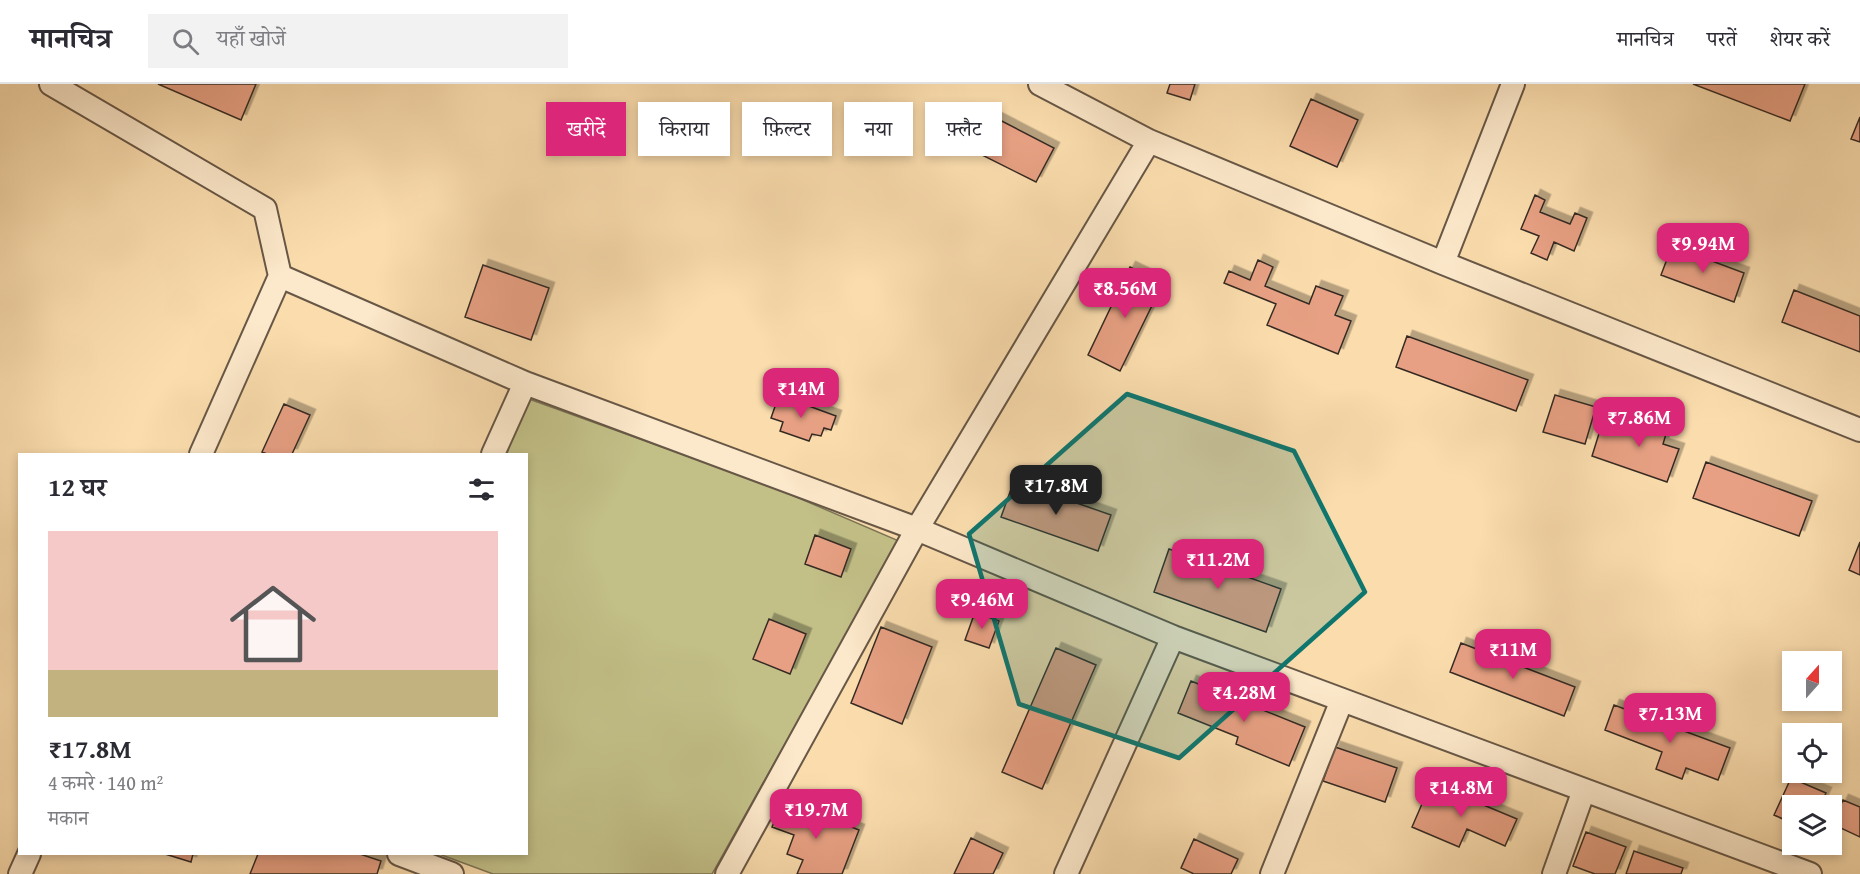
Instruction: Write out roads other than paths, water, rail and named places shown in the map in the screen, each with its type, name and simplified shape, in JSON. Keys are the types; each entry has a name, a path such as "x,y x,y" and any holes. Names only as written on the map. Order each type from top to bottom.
{"street":[{"path":"51,84 265,209 280,276 201,453"},
{"path":"1040,84 1149,141 1443,263 1860,430"},
{"path":"1443,263 1513,84"},
{"path":"727,874 916,529 1149,141"},
{"path":"280,276 525,383 916,529 1173,637 1810,874"},
{"path":"493,453 525,383"},
{"path":"1066,874 1173,637"},
{"path":"1272,874 1342,700"},
{"path":"1554,874 1584,790"},
{"path":"20,874 29,855"},
{"path":"402,855 452,874"}]}
